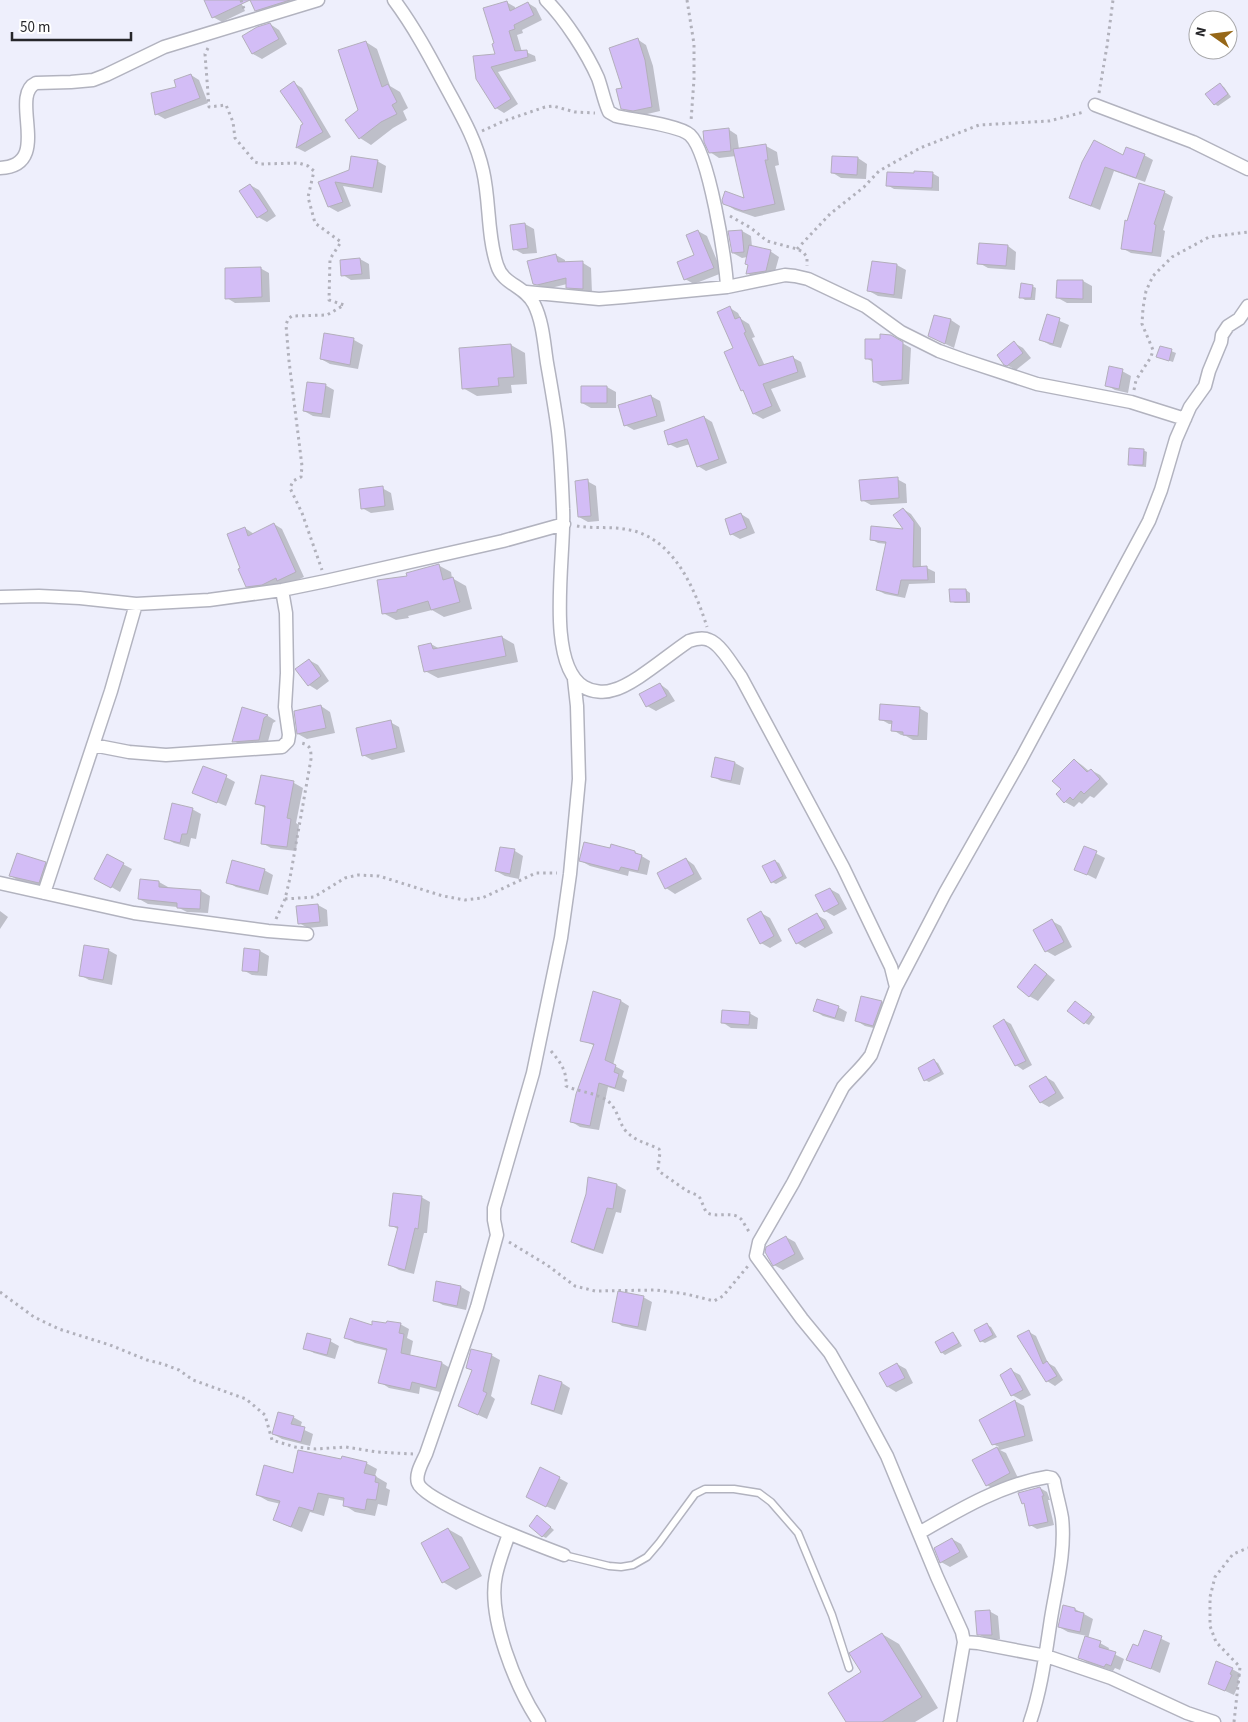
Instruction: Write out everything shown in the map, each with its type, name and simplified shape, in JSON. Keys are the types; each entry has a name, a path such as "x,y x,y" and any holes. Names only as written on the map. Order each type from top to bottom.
{"street":[{"path":"0,168 7,168 21,162 25,156 28,142 26,104 28,90 31,85 36,83 93,80 164,47 318,0"},
{"path":"394,0 411,24 472,135 483,171 496,264 506,279 526,292 535,306 542,328 558,432 564,524 559,601 561,635 566,659 574,679 577,706 579,779 570,874 561,938 533,1073 494,1208 497,1235 477,1307 426,1454 417,1474 417,1481 419,1487 427,1494 454,1508 509,1534 564,1555"},
{"path":"546,0 576,38 598,78 609,112 616,116 671,127 690,135 695,141 705,166 715,206 726,287"},
{"path":"1096,105 1193,142 1248,170"},
{"path":"526,292 599,298 726,287 785,275 795,276 808,279 865,306 901,332 939,351 1036,384 1131,402 1185,419"},
{"path":"950,1722 964,1642 962,1632 887,1456 830,1353 802,1319 756,1256 759,1242 793,1183 843,1087 871,1054 896,987 1149,521 1161,490 1176,439 1190,407 1205,386 1224,330 1240,319 1248,306"},
{"path":"0,597 47,596 136,604 209,600 282,590 326,581 503,541 564,524"},
{"path":"93,744 128,752 166,755 282,748 288,741 289,727 285,707 287,673 286,613 282,590"},
{"path":"44,893 136,604"},
{"path":"574,679 585,688 600,691 613,690 629,683 689,641 700,638 710,640 721,649 741,678 843,867 891,967 896,987"},
{"path":"0,883 134,913 268,931 307,934"},
{"path":"919,1534 959,1510 1012,1486 1042,1478 1052,1478 1054,1481 1062,1519 1062,1549 1046,1656 1038,1698 1030,1722"},
{"path":"509,1534 496,1576 495,1603 503,1642 511,1667 539,1722"},
{"path":"964,1642 1046,1656 1111,1678 1187,1713 1214,1722"}],"lane":[{"path":"564,1555 609,1566 633,1565 647,1558 695,1494 705,1489 716,1488 759,1493 771,1502 798,1533 832,1615 849,1668"}],"path":[{"path":"687,0 694,44 694,79 690,135"},
{"path":"798,249 830,214 864,187 879,171 920,148 979,125 1049,121 1085,112 1096,105 1108,46 1113,0"},
{"path":"219,30 205,54 209,107 226,105 233,122 235,138 254,162 267,164 299,163 308,166 314,171 308,197 315,223 341,242 330,259 329,300 344,305 339,310 327,315 292,316 288,319 286,325 302,466 301,477 293,481 290,488 302,513 326,581"},
{"path":"472,135 504,121 545,107 553,106 581,113 609,112"},
{"path":"715,206 752,228 767,241 798,249 807,257 808,279"},
{"path":"1131,402 1136,380 1151,357 1153,350 1142,324 1142,308 1146,291 1153,276 1172,257 1210,237 1248,232"},
{"path":"564,524 586,528 628,529 643,533 658,542 688,579 700,605 710,640"},
{"path":"268,931 285,899 311,759 311,748 308,745 288,741"},
{"path":"285,899 314,897 345,878 358,874 379,876 443,896 466,900 482,898 536,873 570,874"},
{"path":"540,1036 561,1063 567,1075 566,1086 600,1097 611,1103 625,1130 641,1143 659,1149 658,1169 660,1172 687,1191 697,1195 709,1214 729,1215 740,1219 759,1242"},
{"path":"497,1235 548,1265 575,1286 595,1291 656,1290 686,1294 714,1302 723,1296 756,1256"},
{"path":"0,1292 34,1317 59,1329 163,1364 179,1370 193,1380 246,1399 265,1415 272,1440 309,1449 346,1447 377,1452 426,1454"},
{"path":"1234,1722 1240,1667 1216,1642 1210,1626 1210,1597 1215,1577 1233,1554 1248,1548"}],"building":[{"path":"204,0 250,0 212,18"},
{"path":"250,0 290,0 255,11"},
{"path":"507,1 510,11 528,2 534,15 514,25 515,29 509,31 515,51 527,50 528,57 491,67 511,99 495,109 476,79 473,56 495,54 492,44 494,43 483,8"},
{"path":"270,23 279,39 252,54 242,36 257,27"},
{"path":"638,38 645,60 652,107 633,111 621,109 616,89 622,88 609,48"},
{"path":"366,41 382,87 388,84 397,102 392,105 397,114 381,122 359,139 345,120 358,110 338,50"},
{"path":"191,74 200,98 155,115 151,93 176,87 174,80"},
{"path":"294,81 323,132 296,148 301,125 303,124 280,91"},
{"path":"1220,83 1228,94 1214,105 1205,94"},
{"path":"729,128 731,151 709,153 704,142 703,131"},
{"path":"1094,140 1123,155 1126,147 1145,154 1136,178 1105,167 1091,206 1069,198 1082,162"},
{"path":"766,144 768,160 765,160 775,204 743,211 723,204 722,200 725,191 744,198 733,149"},
{"path":"351,156 378,160 373,188 335,182 343,202 328,207 318,182 349,170"},
{"path":"832,156 858,157 857,175 831,173"},
{"path":"914,171 933,172 932,188 886,186 887,172 914,173"},
{"path":"1139,183 1165,191 1154,224 1156,225 1152,253 1121,249 1125,220 1127,221"},
{"path":"250,184 268,211 257,218 239,191"},
{"path":"525,223 528,248 513,250 510,225"},
{"path":"698,230 714,268 684,280 677,262 694,255 686,235"},
{"path":"742,230 744,252 732,253 728,231"},
{"path":"979,243 1008,245 1006,266 977,264"},
{"path":"749,245 771,250 766,271 746,274 748,265 745,264"},
{"path":"556,254 558,262 583,261 583,289 566,288 566,278 537,285 533,284 527,261"},
{"path":"360,258 362,274 341,276 340,260"},
{"path":"872,261 897,264 894,295 867,291"},
{"path":"261,267 262,297 225,299 225,268"},
{"path":"1057,280 1083,280 1083,299 1056,298"},
{"path":"1021,283 1033,285 1031,298 1019,298"},
{"path":"730,306 735,319 740,317 746,332 744,333 759,366 793,356 798,372 763,384 772,406 753,414 724,352 733,348 717,312"},
{"path":"1047,314 1060,318 1053,344 1039,340"},
{"path":"934,315 951,319 945,344 928,336"},
{"path":"324,333 354,338 350,365 320,359"},
{"path":"880,334 891,335 903,342 902,380 873,382 872,359 865,359 865,339 880,339"},
{"path":"1014,341 1023,353 1007,366 1004,365 997,355"},
{"path":"511,344 514,377 498,378 499,386 462,389 459,348"},
{"path":"1160,346 1172,349 1169,361 1156,357"},
{"path":"1109,366 1123,369 1119,389 1105,386"},
{"path":"307,382 326,384 322,414 303,411"},
{"path":"581,386 607,386 607,403 581,403"},
{"path":"651,395 657,416 624,426 618,405"},
{"path":"704,416 719,459 697,467 687,439 668,445 664,431"},
{"path":"1129,448 1144,449 1143,465 1128,465"},
{"path":"898,477 899,498 861,501 859,480"},
{"path":"588,479 591,516 578,517 575,481"},
{"path":"383,486 385,506 361,509 359,489"},
{"path":"903,508 914,522 913,567 927,566 928,580 901,580 898,595 876,590 886,542 870,540 871,526 903,529 893,515"},
{"path":"741,513 747,528 730,535 725,519"},
{"path":"274,523 296,572 277,581 276,578 262,585 246,587 227,534 245,527 248,536"},
{"path":"439,564 443,580 453,577 460,602 431,610 428,601 397,610 397,612 382,614 377,580 407,576 406,573"},
{"path":"949,589 966,589 967,602 950,602"},
{"path":"502,636 506,656 424,672 418,646 431,643 433,649"},
{"path":"309,659 321,676 308,686 295,669"},
{"path":"660,683 667,696 646,707 639,694"},
{"path":"880,704 920,707 918,736 903,735 903,732 891,731 892,721 879,720"},
{"path":"321,705 326,728 297,734 294,711"},
{"path":"242,707 268,715 264,718 259,740 232,742"},
{"path":"391,720 397,748 362,756 356,728"},
{"path":"715,757 735,762 731,781 711,777"},
{"path":"1074,759 1087,772 1091,769 1100,779 1084,794 1081,791 1073,800 1070,797 1064,803 1056,794 1061,789 1052,781"},
{"path":"203,766 227,775 217,803 192,793"},
{"path":"261,775 294,781 287,818 291,819 287,847 261,844 265,806 255,804"},
{"path":"172,803 193,808 187,834 182,834 180,843 164,839"},
{"path":"584,842 610,848 611,844 635,851 635,853 642,855 638,871 621,867 619,871 579,861"},
{"path":"1084,846 1097,851 1087,875 1074,870"},
{"path":"500,847 515,849 510,874 495,871"},
{"path":"17,853 46,862 39,883 9,876"},
{"path":"107,854 124,863 111,888 94,879"},
{"path":"686,858 694,874 665,889 657,873"},
{"path":"232,860 265,869 259,891 226,883"},
{"path":"775,860 783,876 771,883 762,866"},
{"path":"140,879 159,881 159,887 201,890 200,909 177,908 177,903 138,899"},
{"path":"830,888 839,904 824,912 815,895"},
{"path":"318,904 320,922 298,924 296,906"},
{"path":"761,911 774,936 760,944 747,919"},
{"path":"817,913 825,928 796,944 788,929"},
{"path":"1052,919 1064,942 1045,952 1033,930"},
{"path":"84,945 109,949 103,980 79,976"},
{"path":"244,948 260,950 258,972 242,971"},
{"path":"1035,964 1047,974 1029,997 1017,987"},
{"path":"593,991 621,1000 605,1060 616,1065 614,1072 619,1074 615,1088 599,1083 590,1126 570,1122 576,1094 594,1044 580,1041"},
{"path":"861,996 882,1001 873,1026 855,1021"},
{"path":"817,999 839,1006 835,1018 813,1011"},
{"path":"1075,1001 1092,1014 1084,1024 1067,1011"},
{"path":"722,1010 750,1012 749,1025 721,1023"},
{"path":"1004,1019 1026,1061 1015,1066 993,1026"},
{"path":"934,1059 941,1072 924,1081 918,1068"},
{"path":"1046,1076 1056,1093 1040,1103 1029,1086"},
{"path":"588,1177 617,1184 613,1209 607,1208 594,1250 571,1242 586,1194"},
{"path":"393,1193 422,1196 418,1229 415,1228 405,1270 388,1265 398,1227 389,1226"},
{"path":"786,1236 795,1254 773,1266 765,1252 766,1247"},
{"path":"436,1281 461,1286 457,1306 433,1301"},
{"path":"618,1291 644,1296 638,1327 612,1322"},
{"path":"350,1318 372,1325 372,1321 401,1323 399,1333 404,1334 401,1353 442,1362 436,1388 412,1382 410,1390 378,1383 387,1349 344,1338"},
{"path":"987,1323 993,1335 980,1342 974,1330"},
{"path":"1029,1330 1043,1364 1047,1361 1057,1376 1046,1382 1017,1336"},
{"path":"953,1332 959,1343 941,1353 935,1342"},
{"path":"307,1333 331,1339 327,1355 303,1349"},
{"path":"471,1349 492,1354 483,1391 487,1393 478,1415 458,1406 472,1370 466,1368"},
{"path":"897,1363 905,1378 887,1387 879,1373"},
{"path":"1011,1368 1023,1390 1011,1396 1000,1375"},
{"path":"539,1375 562,1382 554,1411 531,1404"},
{"path":"1015,1400 1025,1436 992,1445 979,1420"},
{"path":"278,1412 294,1416 291,1424 305,1427 301,1442 272,1434"},
{"path":"997,1447 1010,1473 986,1486 972,1460"},
{"path":"298,1450 341,1459 342,1456 367,1462 364,1473 376,1476 375,1482 379,1483 376,1500 367,1499 365,1510 343,1506 344,1498 318,1493 313,1511 299,1507 291,1527 273,1520 280,1501 256,1495 264,1465 293,1473"},
{"path":"540,1467 560,1477 546,1507 526,1497"},
{"path":"1040,1487 1044,1496 1042,1496 1048,1522 1029,1526 1024,1503 1022,1504 1018,1493"},
{"path":"537,1515 551,1527 542,1537 529,1526"},
{"path":"448,1528 470,1568 442,1583 421,1543"},
{"path":"952,1538 960,1552 940,1563 934,1548"},
{"path":"1063,1605 1084,1613 1080,1632 1058,1627"},
{"path":"990,1610 992,1635 977,1635 975,1611"},
{"path":"1144,1630 1162,1636 1151,1669 1126,1660 1133,1644 1138,1646"},
{"path":"882,1633 922,1697 882,1722 846,1722 828,1693 861,1672 849,1653"},
{"path":"1085,1636 1101,1641 1099,1647 1116,1652 1111,1666 1106,1664 1104,1667 1078,1658"},
{"path":"1216,1661 1233,1668 1225,1691 1208,1684"}]}
